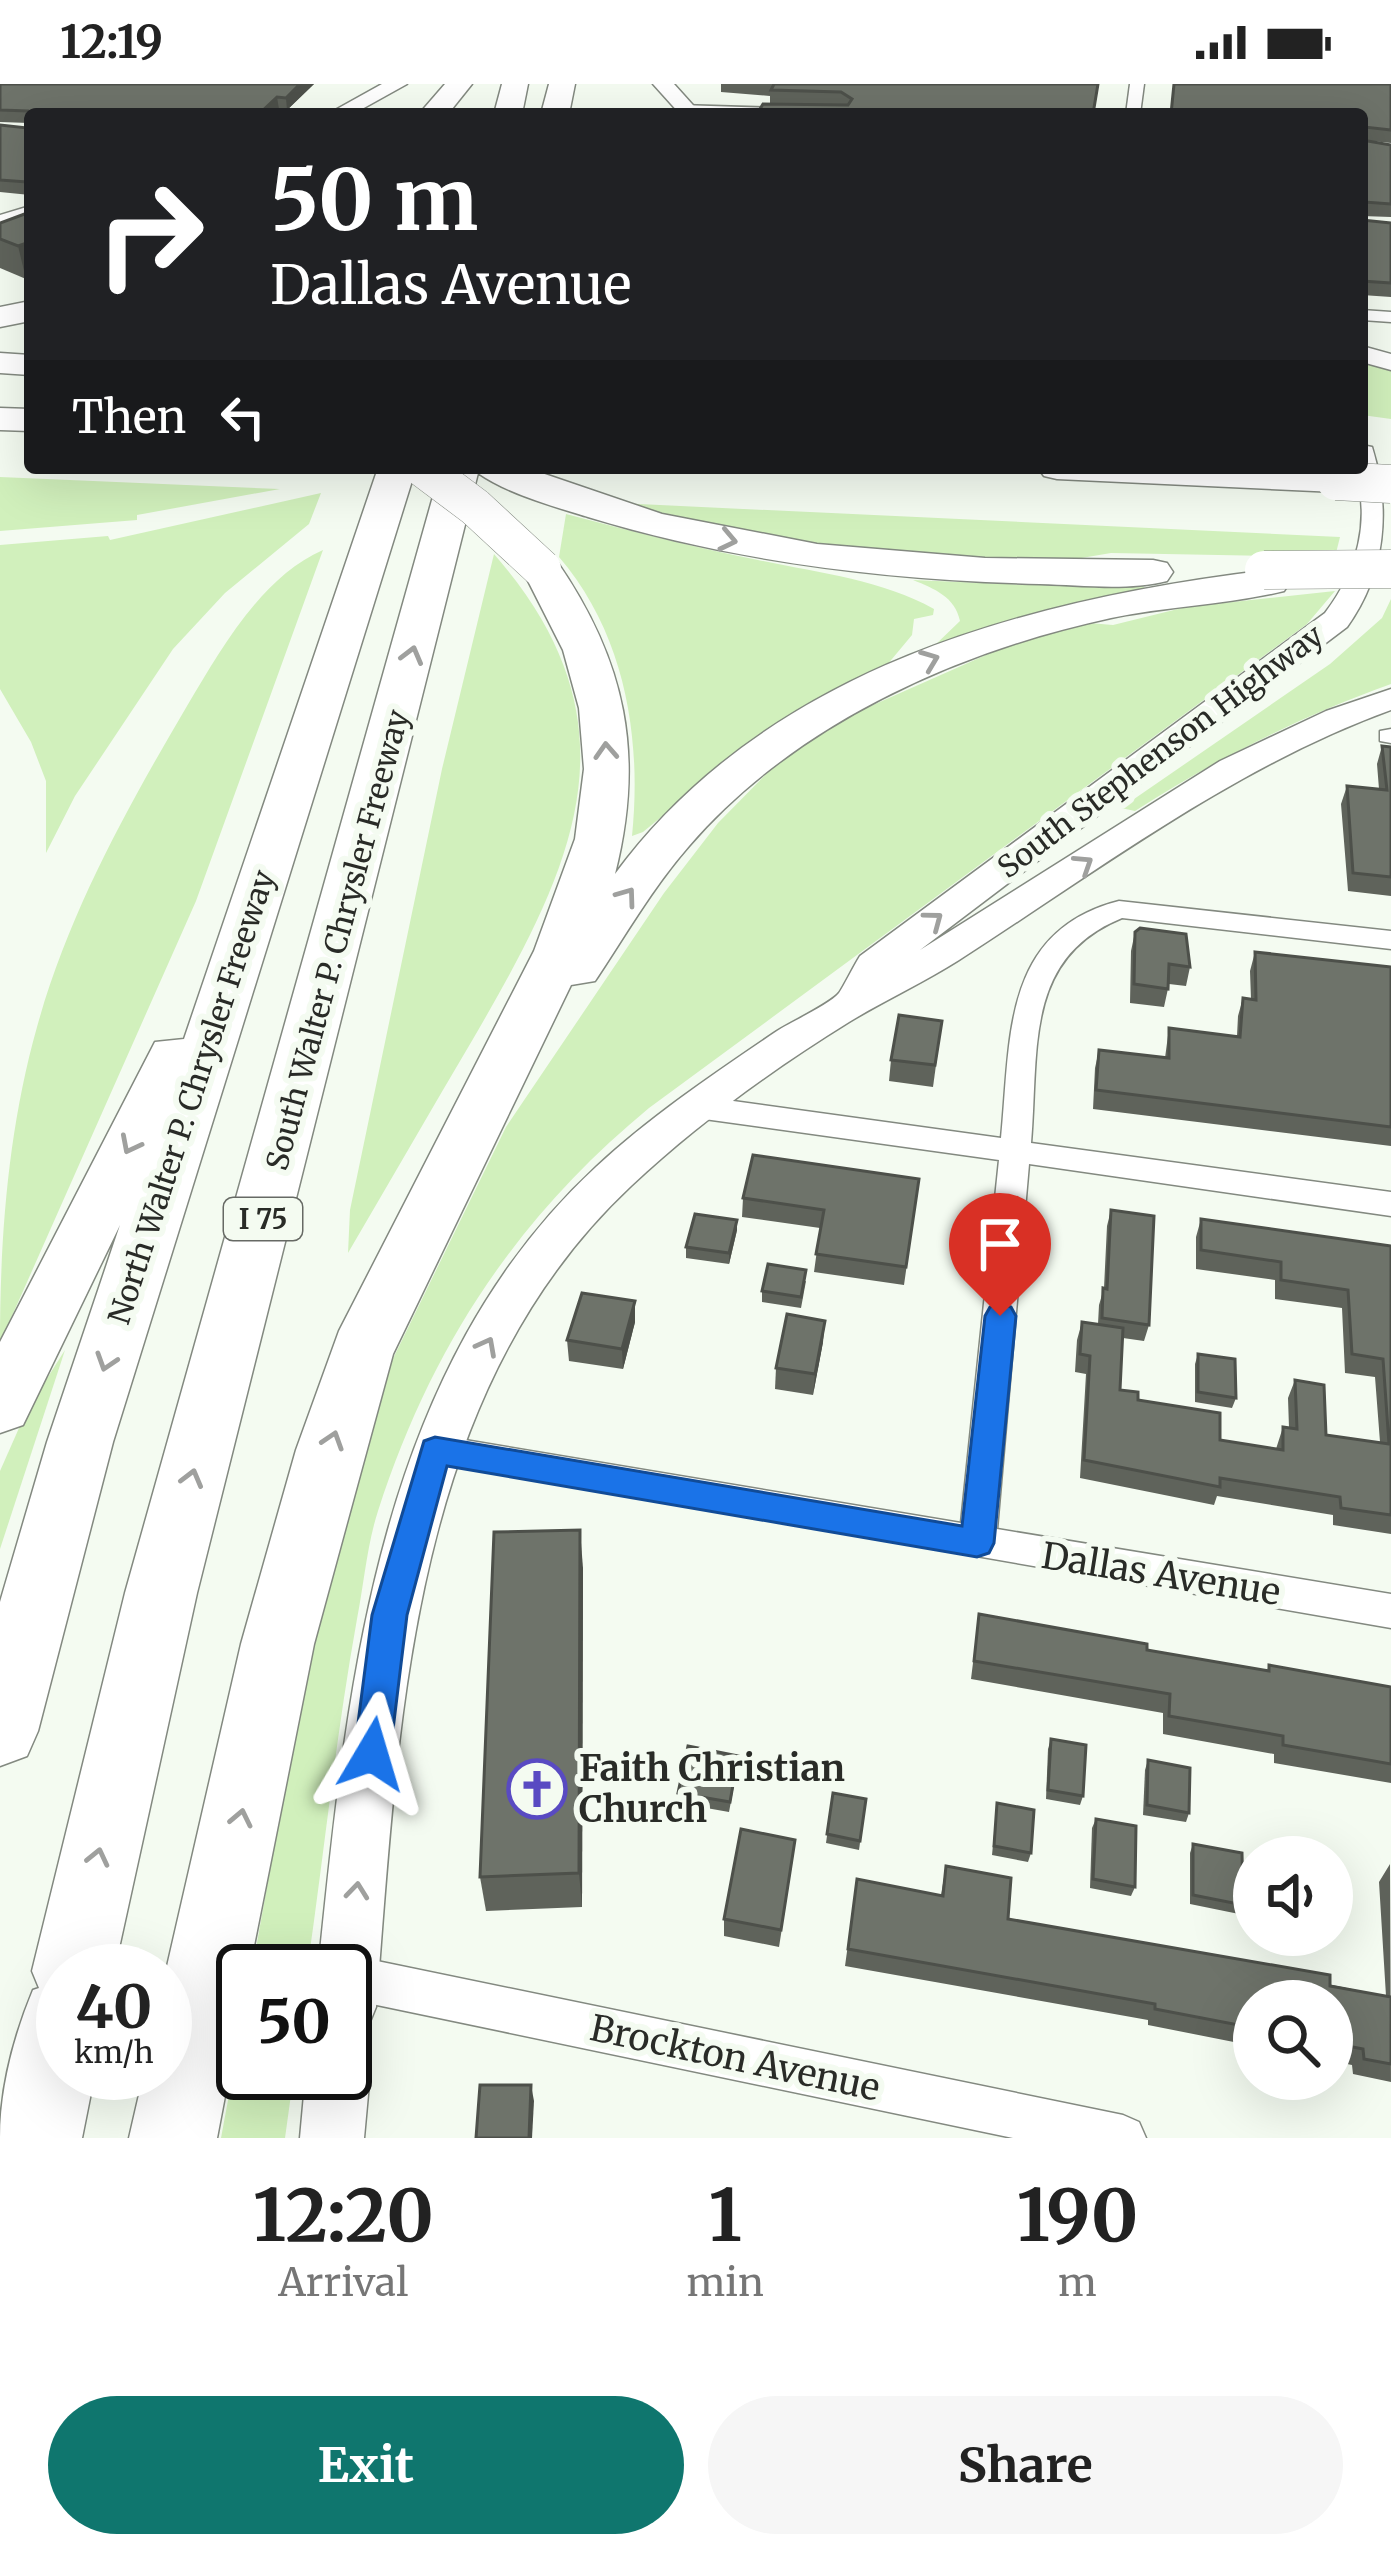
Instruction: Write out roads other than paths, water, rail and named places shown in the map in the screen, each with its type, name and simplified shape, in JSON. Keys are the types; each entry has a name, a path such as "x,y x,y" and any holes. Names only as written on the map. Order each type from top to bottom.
{"highway":[{"path":"438,108 459,84"},
{"name":"North Walter P. Chrysler Freeway","path":"0,1731 80,1442 395,474"},
{"path":"173,2138 299,1546 363,1348 560,952 582,895 606,802 608,753 594,672 569,610 542,569 431,474"},
{"name":"South Walter P. Chrysler Freeway","path":"79,1944 155,1615 335,957 458,474"},
{"path":"510,474 615,512 784,551 890,565 1266,576 1391,572"},
{"path":"1173,474 1391,484"},
{"path":"1346,483 1391,517"},
{"path":"487,1095 686,819 748,763 898,672 1038,622 1266,576"},
{"path":"0,1406 257,891"},
{"path":"38,2138 46,2100"}],"main road":[{"path":"664,84 685,108"},
{"path":"348,108 388,85"},
{"name":"South Stephenson Highway","path":"851,1000 874,965 1336,620 1355,594 1376,541 1373,478 1346,483"},
{"name":"South Stephenson Highway","path":"352,1944 390,1615 435,1450 518,1288 590,1200 631,1159 697,1107 851,1000 900,980 1232,768 1338,718 1390,724"},
{"path":"332,2138 336,2100"}],"street":[{"path":"977,1543 1035,974 1042,961 1095,918 1136,908 1391,940"},
{"path":"697,1107 1391,1204"},
{"name":"Dallas Avenue","path":"435,1450 1391,1611"},
{"name":"Brockton Avenue","path":"372,1997 1123,2138"}],"place":[{"name":"Faith Christian Church","path":"537,1789"}]}
